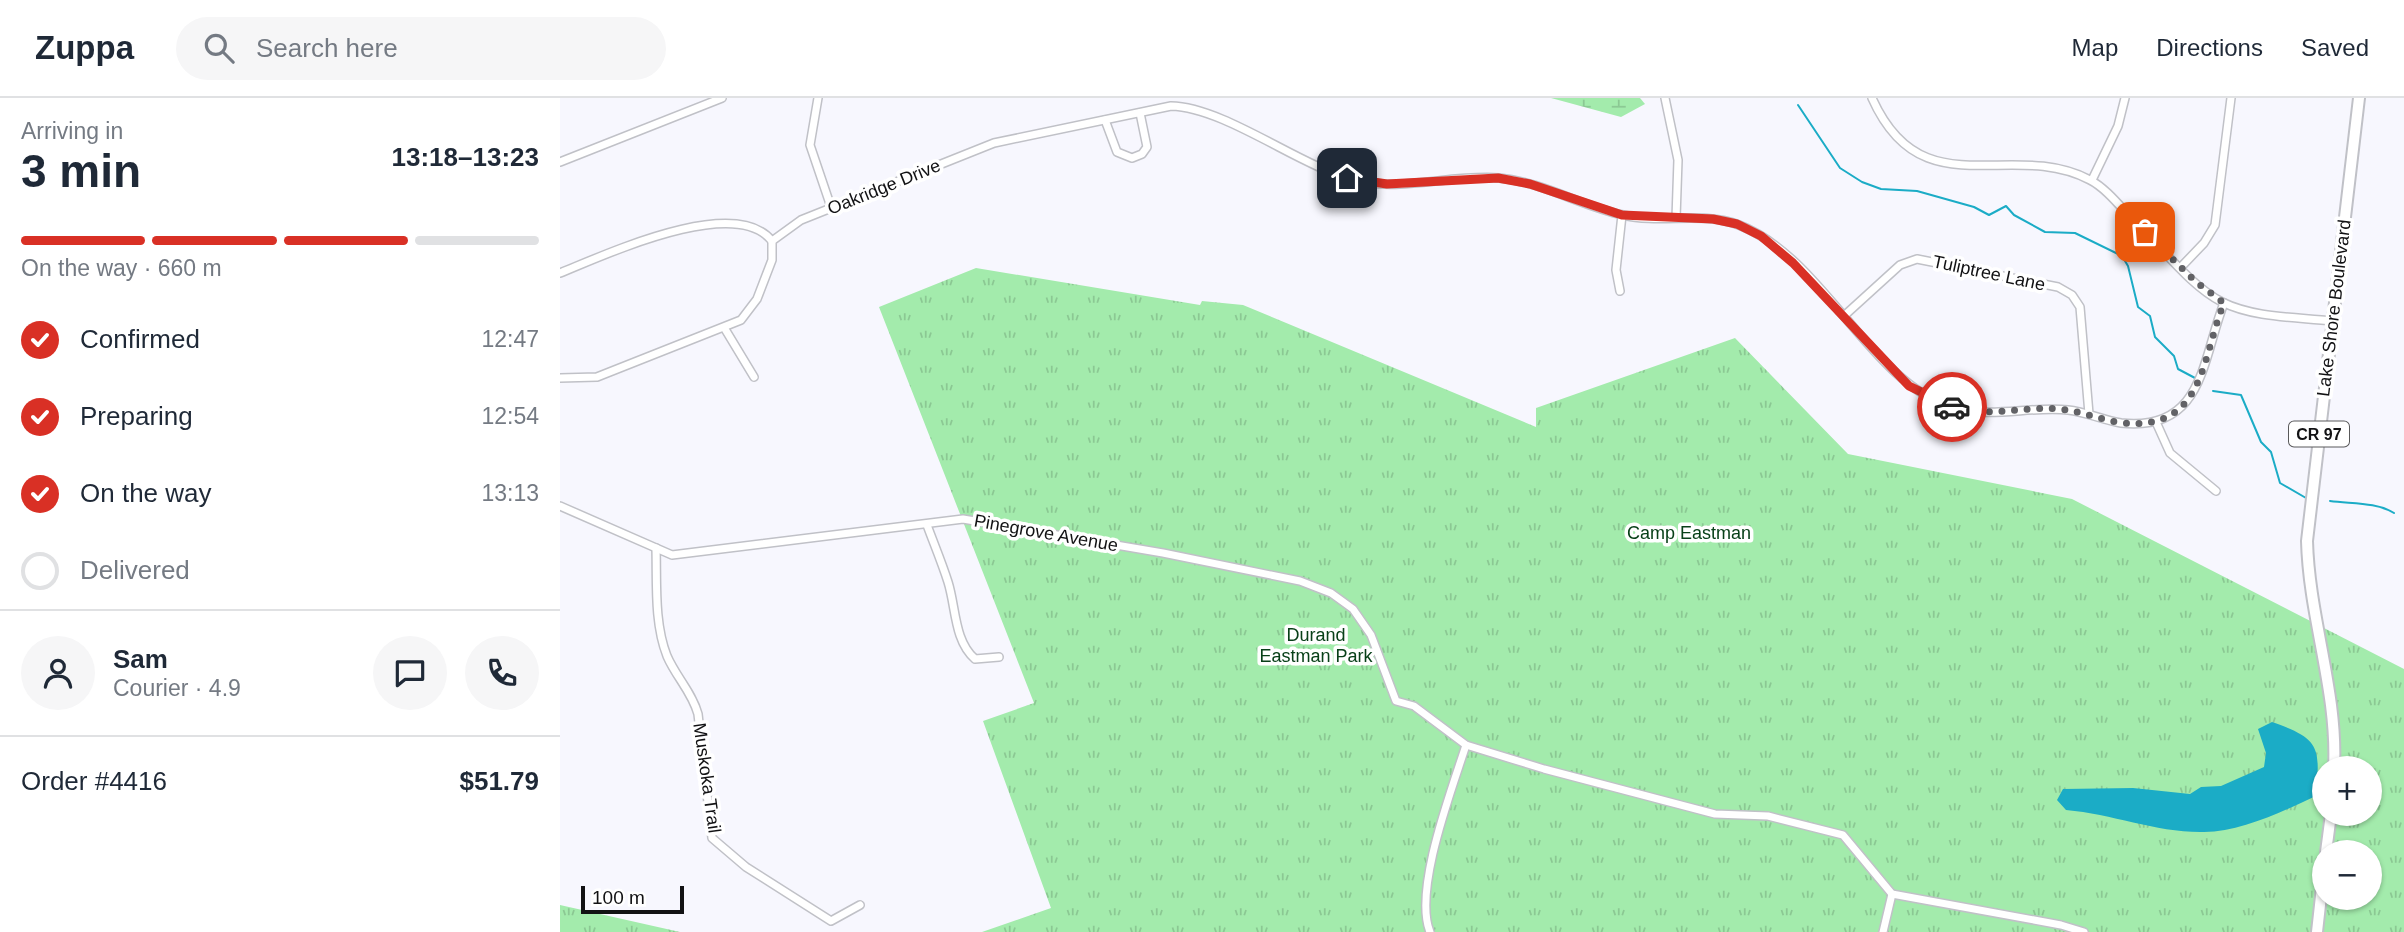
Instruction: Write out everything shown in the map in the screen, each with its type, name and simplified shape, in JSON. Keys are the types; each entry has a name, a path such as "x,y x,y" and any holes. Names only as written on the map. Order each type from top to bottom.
{"main road":[{"name":"Lake Shore Boulevard","path":"2334,756 2334,719 2308,582 2307,541 2359,98"},
{"path":"2317,932 2319,910"}],"street":[{"path":"560,162 722,98"},
{"path":"818,98 810,145 831,207"},
{"path":"1665,98 1678,160 1676,218"},
{"path":"1872,98 1896,138 1933,160 1960,165 2048,167 2092,180 2181,267 2224,303 2257,312 2332,321"},
{"path":"2092,180 2118,126 2125,98"},
{"path":"2181,267 2204,243 2215,225 2231,98"},
{"name":"Oakridge Drive","path":"772,241 791,226 831,207 994,144 1171,106 1189,108 1254,135 1331,173 1358,181 1387,184 1498,178 1530,184 1622,215 1727,221 1761,236 1845,315 1909,386 1942,404 1970,411 2053,409 2120,422 2156,422"},
{"path":"1105,120 1116,152 1132,158 1142,154 1147,147 1147,135 1140,113"},
{"path":"1620,292 1616,270 1622,215"},
{"path":"560,273 656,234 692,228 749,225 764,232 772,241 772,260 752,309 741,320 725,329 597,377 560,378"},
{"name":"Tuliptree Lane","path":"1845,315 1900,265 1917,259 2058,287 2072,295 2080,307 2089,414"},
{"path":"2216,491 2170,453 2156,422 2176,412 2193,394 2224,303"},
{"path":"725,329 754,377"},
{"name":"Pinegrove Avenue","path":"560,506 672,555 963,519 1163,553 1300,581 1331,593 1353,610 1371,635 1396,701 1414,706 1466,745"},
{"path":"927,524 948,582 957,625 968,652 975,659 999,657"},
{"name":"Muskoka Trail","path":"656,548 661,635 667,657 694,700 698,714 712,838 746,867 831,921 860,905"},
{"path":"1430,932 1424,901 1447,804 1466,745 1544,769 1714,814 1768,816 1843,835 1892,894 2061,925 2084,932"},
{"path":"1883,932 1892,894"}],"green space":[{"path":"1551,98 1640,98 1645,104 1621,117"},
{"name":"Durand Eastman Park","path":"976,268 1200,305 1202,301 1243,305 1536,427 1536,408 1735,338 1848,454 2072,499 2404,669 2404,932 982,932 1051,908 983,721 1034,703 879,307"},
{"path":"560,905 680,932 560,932"}],"water":[{"path":"2272,722 2309,740 2317,756 2312,756 2312,798 2262,820 2204,832 2169,830 2066,810 2057,800 2063,789 2133,788 2190,794 2201,787 2221,786 2264,767 2266,753 2258,729"}],"waterway":[{"path":"1798,105 1840,168 1862,182 1881,189 1917,191 1974,207 1989,215 2006,206 2014,215 2045,232 2075,233 2122,256 2128,266 2138,307 2150,316 2155,337 2174,356 2178,369 2195,378"},
{"path":"2213,391 2241,395 2261,442 2271,452 2280,483 2306,498"},
{"path":"2330,501 2372,505 2394,513"}],"way so far":[{"path":"1952,407 1986,412 2073,410 2108,420 2136,423 2156,422 2185,405 2204,369 2224,303 2196,282 2145,232"}],"route":[{"path":"1347,178 1387,184 1498,178 1530,184 1622,215 1713,219 1737,224 1761,236 1793,263 1845,315 1909,386 1952,407"}],"park label":[{"name":"Camp Eastman","path":"1689,533"}]}
